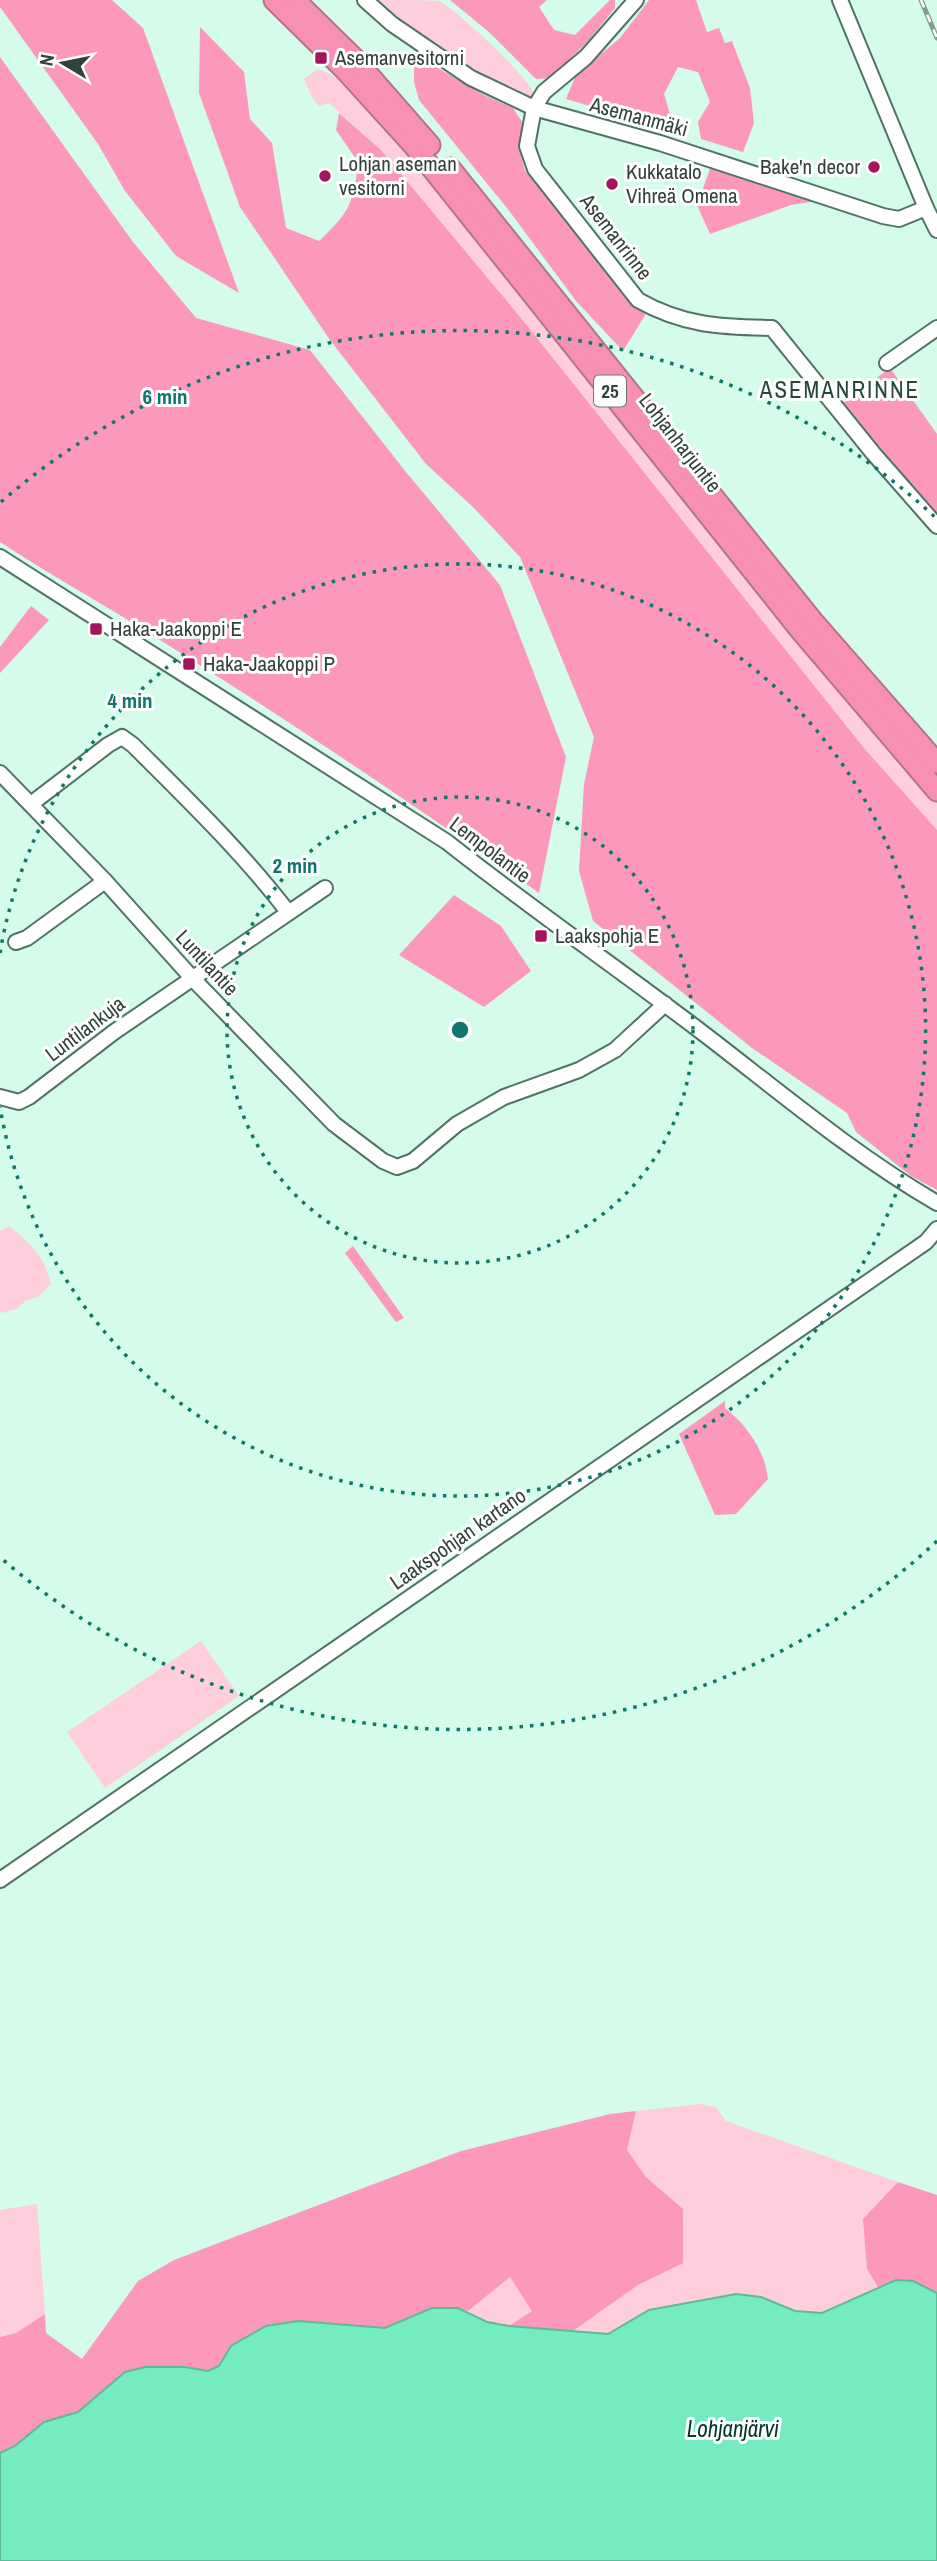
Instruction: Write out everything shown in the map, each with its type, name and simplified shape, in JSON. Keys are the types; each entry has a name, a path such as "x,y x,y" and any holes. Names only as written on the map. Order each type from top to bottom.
{"highway":[{"name":"Lohjanharjuntie","path":"274,0 414,146 800,631 937,791"},
{"name":"Lohjanharjuntie","path":"295,0 354,58 403,113 493,220 812,620 937,763"}],"street":[{"name":"Asemanmäki","path":"365,0 392,24 471,78 534,108 660,143 883,216 899,219 926,208"},
{"path":"534,108 544,92 586,57 634,1"},
{"path":"843,1 937,230"},
{"name":"Asemanrinne","path":"534,108 527,146 535,169 638,300 662,314 698,324 772,328 873,453 937,526"},
{"path":"887,363 937,328"},
{"name":"Lempolantie","path":"0,557 447,842 858,1151 937,1203"},
{"path":"31,804 122,737 210,822 265,882 288,912"},
{"name":"Luntilantie","path":"3,782 31,804 193,979 334,1124 383,1161 397,1167 412,1161 457,1124 503,1097 579,1070 615,1049 665,1004"},
{"path":"16,942 27,938 104,881"},
{"name":"Luntilankuja","path":"0,1097 19,1102 29,1097 114,1032 325,888"},
{"name":"Laakspohjan kartano","path":"0,1880 926,1242 937,1229"}],"shaded area":[{"path":"0,0 112,0 143,28 239,293 176,256 125,191 98,144 0,7"},
{"path":"374,0 439,1 492,45 520,75 534,95 530,98 487,79 433,47"},
{"path":"450,0 547,0 539,7 554,30 575,35 610,0 615,0 615,8 588,41 551,78 536,79 490,33"},
{"path":"649,0 696,0 707,32 719,28 725,43 732,41 750,88 754,123 743,152 701,139 698,122 710,102 698,72 678,67 664,94 675,131 566,99 576,75 620,38"},
{"path":"200,27 244,72 250,119 272,143 286,228 319,241 337,223 352,198 358,162 336,130 339,113 381,150 521,318 864,748 937,830 937,1190 911,1176 856,1132 847,1113 752,1048 593,921 579,871 584,784 594,737 520,557 474,508 426,464 330,340 240,207 199,93"},
{"path":"414,54 484,95 513,108 522,122 520,153 525,171 647,312 623,351 576,301 507,208 419,100 414,82"},
{"path":"0,57 133,242 196,318 310,350 500,585 566,757 539,893 262,705 0,542"},
{"path":"318,69 349,87 391,132 708,532 937,802 937,830 864,748 521,318 381,150 329,103 319,106 313,99 304,79"},
{"path":"711,166 817,201 791,205 710,234 697,205"},
{"path":"890,368 937,434 937,516 843,403"},
{"path":"31,606 49,620 0,673 0,647"},
{"path":"454,895 501,926 531,971 484,1007 399,955"},
{"path":"9,1226 36,1251 45,1265 51,1284 38,1297 25,1301 17,1309 3,1313 0,1311 0,1231"},
{"path":"353,1246 404,1318 396,1322 345,1253"},
{"path":"725,1401 725,1408 741,1422 759,1449 768,1479 736,1514 715,1515 679,1434"},
{"path":"201,1641 239,1696 105,1788 67,1732"},
{"path":"700,2104 716,2107 726,2121 898,2182 864,2219 867,2269 879,2289 822,2313 795,2311 761,2297 608,2334 573,2331 638,2285 683,2262 683,2209 646,2177 627,2150 636,2111"},
{"path":"636,2111 627,2150 646,2177 683,2209 683,2263 638,2285 573,2331 509,2326 532,2311 510,2277 468,2311 458,2308 432,2308 385,2328 329,2323 231,2346 218,2366 208,2371 185,2367 125,2372 78,2412 44,2422 15,2446 0,2453 0,2337 16,2333 45,2314 46,2333 82,2359 138,2281 174,2260 461,2151 610,2114"},
{"path":"898,2182 937,2195 937,2293 905,2280 879,2289 867,2269 863,2219"},
{"path":"37,2204 45,2314 16,2333 0,2337 0,2210"},
{"path":"510,2277 533,2311 509,2326 487,2322 468,2311"}],"water":[{"name":"Lohjanjärvi","path":"896,2280 913,2281 937,2293 937,2561 0,2561 0,2453 15,2446 44,2422 78,2412 125,2372 145,2367 185,2367 208,2371 219,2366 231,2346 266,2326 298,2321 385,2328 432,2308 458,2308 487,2322 509,2326 608,2334 649,2310 736,2294 761,2297 795,2311 822,2313"}],"railway":[{"path":"921,0 937,38"}],"place":[{"name":"Asemanvesitorni","path":"321,58"},
{"name":"Bake'n decor","path":"874,167"},
{"name":"Lohjan aseman vesitorni","path":"325,176"},
{"name":"Kukkatalo Vihreä Omena","path":"612,184"},
{"name":"Haka-Jaakoppi E","path":"96,629"},
{"name":"Haka-Jaakoppi P","path":"189,664"},
{"name":"Laakspohja E","path":"541,936"}],"district":[{"name":"ASEMANRINNE","path":"840,390"}]}
